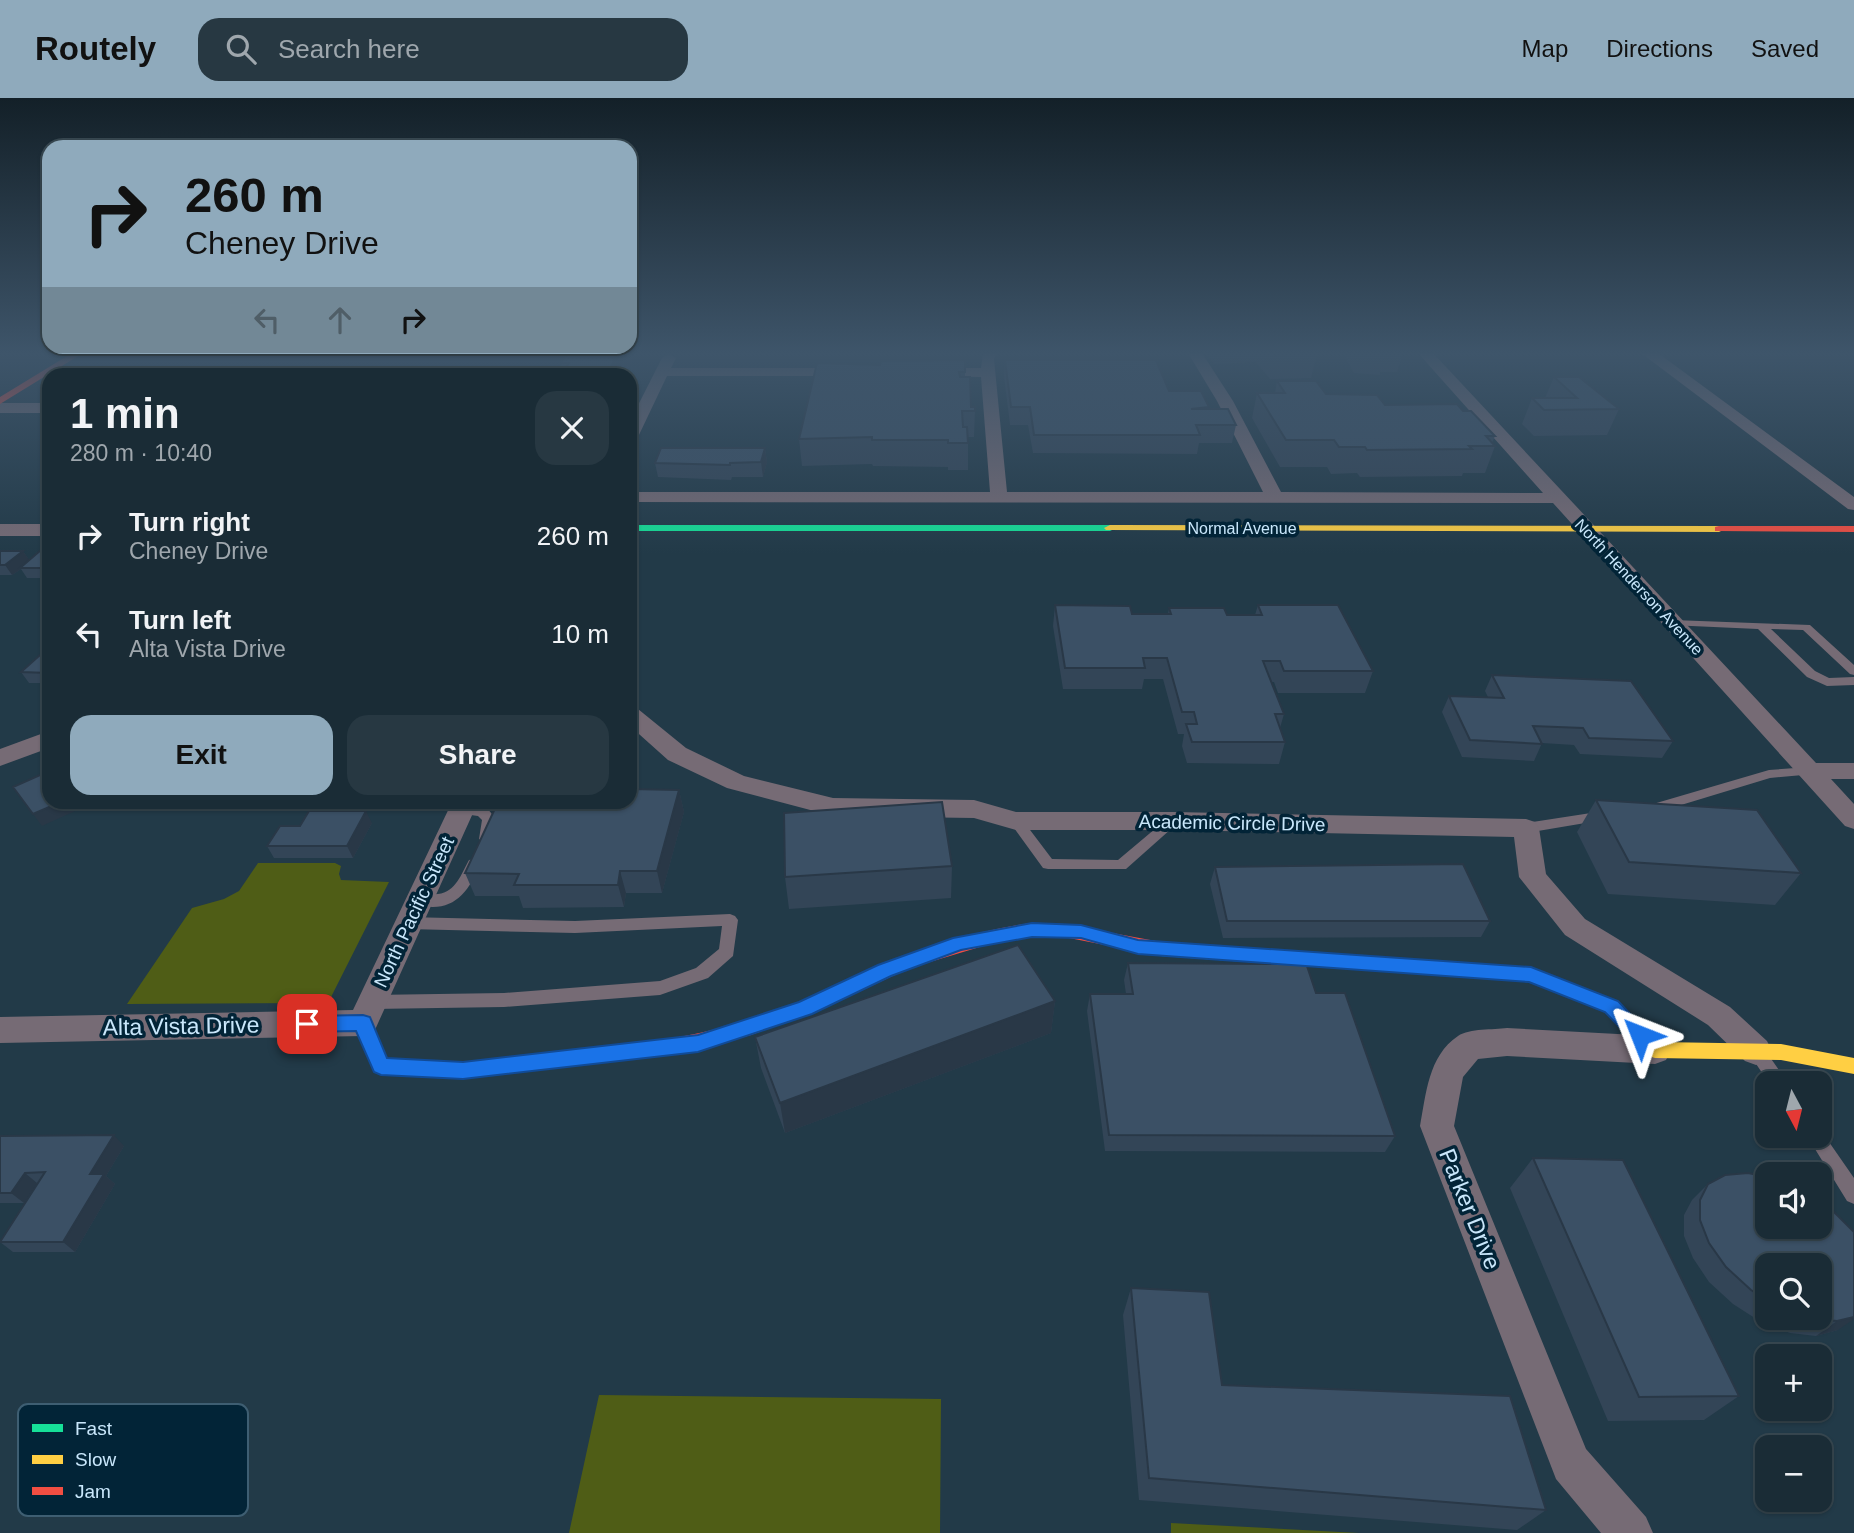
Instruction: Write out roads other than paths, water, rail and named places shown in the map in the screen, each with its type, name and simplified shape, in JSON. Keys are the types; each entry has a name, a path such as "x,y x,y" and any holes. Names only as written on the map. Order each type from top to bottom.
{"street":[{"path":"993,420 999,497"},
{"path":"1235,420 1274,496"},
{"name":"North Henderson Avenue","path":"1486,420 1854,820"},
{"path":"1738,420 1854,505"},
{"name":"Normal Avenue","path":"637,497 1558,498"},
{"path":"0,518 42,518"},
{"name":"Normal Avenue","path":"637,528 1854,529"},
{"path":"0,530 42,530"},
{"name":"Academic Circle Drive","path":"637,720 677,754 736,782 833,807 974,809 1016,821 1173,821 1525,828"},
{"path":"0,758 42,742"},
{"path":"1809,771 1854,771"},
{"name":"North Pacific Street","path":"367,1012 462,809"},
{"path":"1525,828 1533,877 1576,927 1719,1016 1756,1051"},
{"path":"367,1012 381,1066 463,1070 698,1044 805,1008 885,970 960,943 1032,930 1081,932 1138,947 1531,975 1611,1006 1655,1050 1822,1055 1854,1066"},
{"name":"Alta Vista Drive","path":"0,1030 367,1012"},
{"name":"Parker Drive","path":"1630,1533 1570,1464 1437,1126 1447,1072 1469,1046 1507,1042 1655,1050"},
{"path":"1822,1055 1854,1043"}],"lane":[{"path":"1673,623 1806,627 1854,671"},
{"path":"1761,626 1811,674 1827,681 1854,681"},
{"path":"1646,809 1673,805 1769,774 1809,771"},
{"path":"1525,828 1619,813"},
{"path":"1016,821 1048,864 1121,865 1173,821"},
{"path":"367,1012 660,988 702,973 727,952 730,920 575,927 413,912"},
{"path":"1756,1051 1770,1071"},
{"path":"1824,1148 1854,1195"}]}
